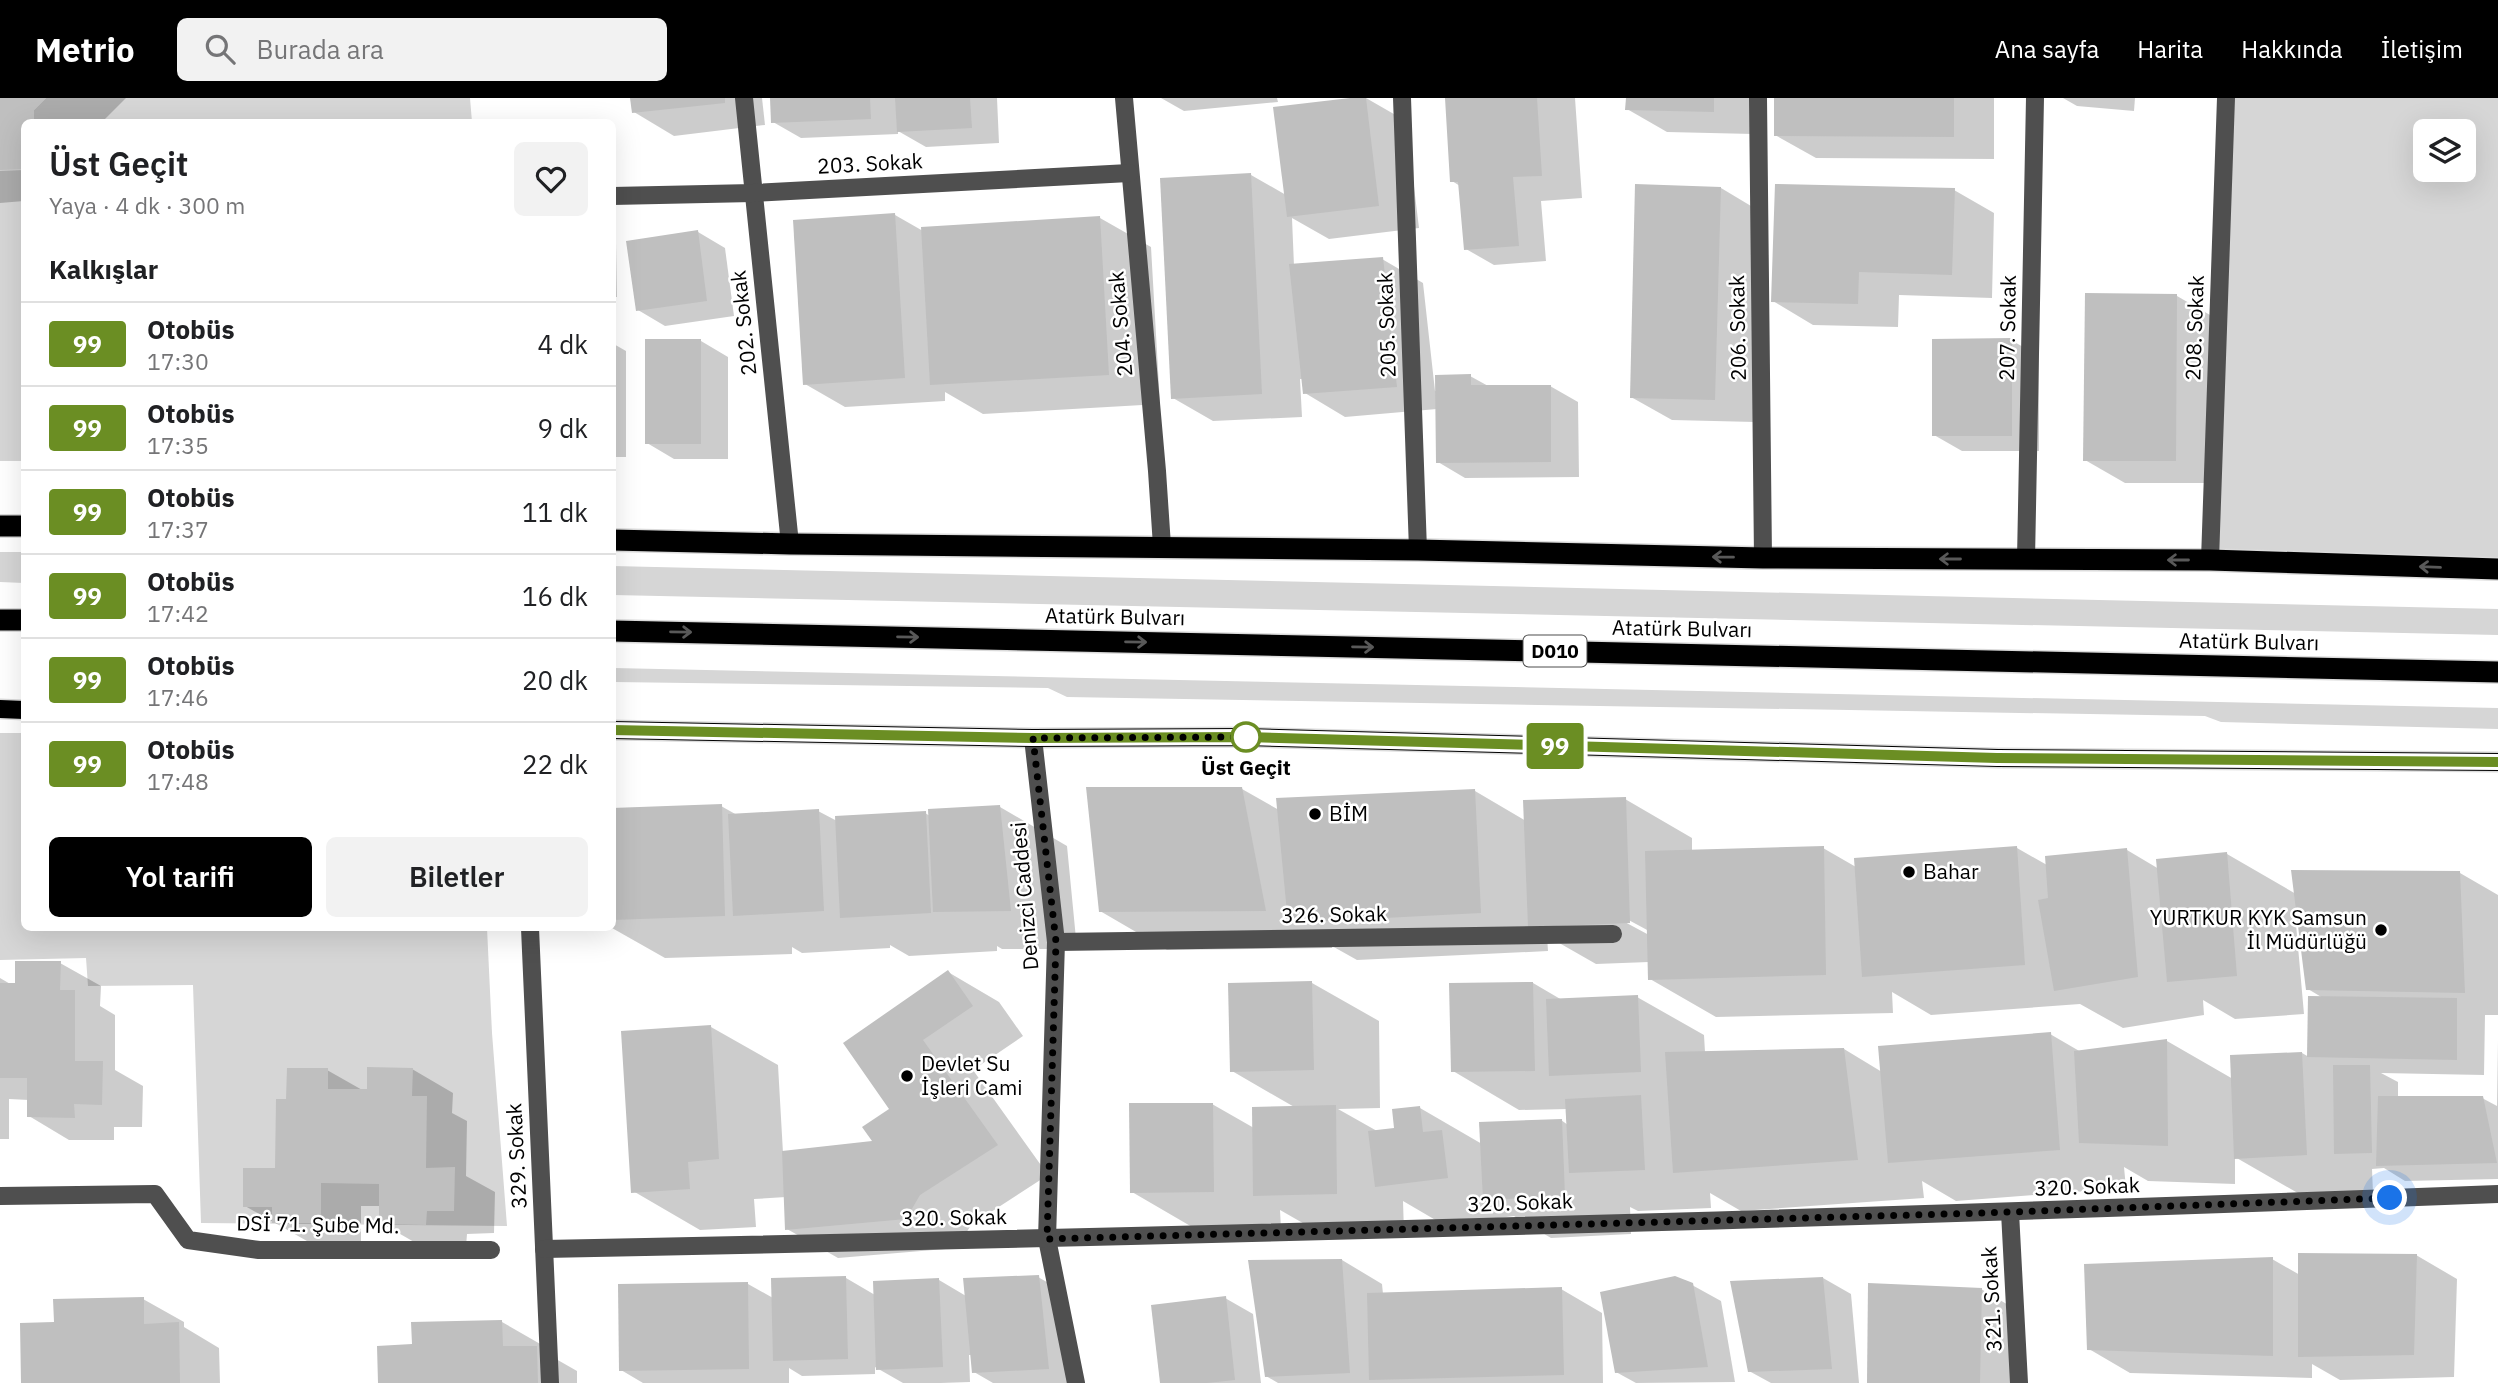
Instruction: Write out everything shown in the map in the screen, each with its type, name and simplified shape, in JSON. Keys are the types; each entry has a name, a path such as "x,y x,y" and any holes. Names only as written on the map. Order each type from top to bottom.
{"highway":[{"path":"0,526 21,526"},
{"path":"616,540 790,544 1162,545 1763,558 2210,560 2498,569"},
{"path":"0,620 21,620"},
{"name":"Atatürk Bulvarı","path":"616,631 2498,672"}],"main road":[{"path":"0,709 21,710"},
{"path":"616,730 1033,738 1247,737 1997,758 2498,762"}],"street":[{"name":"202. Sokak","path":"744,98 790,544"},
{"name":"204. Sokak","path":"1124,98 1162,545"},
{"name":"205. Sokak","path":"1402,98 1418,550"},
{"name":"206. Sokak","path":"1758,98 1763,558"},
{"name":"207. Sokak","path":"2026,559 2035,98"},
{"name":"208. Sokak","path":"2210,560 2226,98"},
{"name":"203. Sokak","path":"616,196 753,192 1129,173"},
{"name":"Denizci Caddesi","path":"1033,738 1056,942 1047,1239 1076,1383"},
{"name":"329. Sokak","path":"530,931 550,1383"},
{"name":"326. Sokak","path":"1056,942 1613,934"},
{"name":"DSİ 71. Şube Md.","path":"0,1196 155,1194 188,1240 258,1250 491,1250"},
{"name":"320. Sokak","path":"544,1249 1047,1239 2010,1212 2498,1194"},
{"name":"321. Sokak","path":"2010,1212 2019,1383"}],"shaded area":[{"path":"46,98 470,98 472,119 34,119 34,110"},
{"path":"2226,98 2498,98 2498,569 2210,560"},
{"path":"21,170 21,461 0,461 0,171"},
{"path":"0,552 21,552 21,583 0,582"},
{"path":"616,566 2498,609 2498,635 616,595"},
{"path":"616,668 2498,708 2498,729 2221,722 2205,716 1067,697 1048,688 616,682"},
{"path":"0,733 21,733 21,931 487,931 507,1226 201,1223 193,985 88,986 86,958 0,960"}],"building":[{"path":"0,98 46,98 34,110 34,119 21,119 21,169 0,170"},
{"path":"630,98 725,98 725,103 632,113"},
{"path":"770,98 870,98 871,119 771,123"},
{"path":"895,98 970,98 972,128 897,132"},
{"path":"1366,98 1379,206 1287,217 1273,107"},
{"path":"1445,98 1537,98 1542,176 1513,177 1519,246 1464,250 1458,182 1450,182"},
{"path":"1626,98 1714,98 1714,112 1625,110"},
{"path":"1774,98 1954,98 1954,137 1774,136"},
{"path":"1251,173 1262,394 1171,399 1160,178"},
{"path":"1635,184 1721,187 1715,400 1630,398"},
{"path":"1775,184 1955,188 1952,275 1859,272 1858,304 1771,302"},
{"path":"895,213 905,378 803,385 793,220"},
{"path":"1100,216 1109,375 930,385 921,227"},
{"path":"698,230 707,301 636,311 626,241"},
{"path":"1383,257 1397,387 1303,394 1289,264"},
{"path":"2085,293 2177,294 2176,461 2083,461"},
{"path":"2012,338 2012,436 1932,436 1932,339"},
{"path":"645,339 701,339 701,444 645,444"},
{"path":"1471,374 1471,385 1551,385 1551,462 1436,463 1435,375"},
{"path":"1086,787 1242,787 1266,911 1099,912"},
{"path":"1475,789 1481,913 1288,923 1276,798"},
{"path":"1626,797 1630,923 1528,927 1523,800"},
{"path":"722,804 725,916 616,920 616,808"},
{"path":"1000,805 1011,911 933,912 928,809"},
{"path":"819,809 824,911 733,916 728,814"},
{"path":"926,811 931,913 840,918 835,816"},
{"path":"1824,846 1826,975 1648,980 1645,851"},
{"path":"2017,846 2025,965 1862,977 1854,858"},
{"path":"2127,848 2138,977 2054,991 2038,900 2048,898 2045,856"},
{"path":"2227,852 2237,976 2167,982 2156,859"},
{"name":"YURTKUR KYK Samsun İl Müdürlüğü","path":"2291,870 2460,871 2465,993 2306,990"},
{"path":"15,961 61,961 60,990 75,990 75,1061 103,1061 102,1105 74,1104 75,1118 27,1117 27,1078 0,1078 0,983 15,983"},
{"name":"Devlet Su İşleri Cami","path":"948,970 973,1006 923,1040 998,1145 920,1195 906,1219 785,1230 782,1151 872,1141 862,1127 889,1109 843,1043"},
{"path":"1312,981 1314,1070 1230,1072 1228,983"},
{"path":"1533,982 1535,1071 1451,1072 1449,983"},
{"path":"1638,995 1641,1072 1549,1076 1546,999"},
{"path":"2308,996 2457,998 2457,1060 2307,1057"},
{"path":"711,1025 719,1159 688,1162 690,1189 631,1193 621,1031"},
{"path":"2051,1032 2060,1150 1888,1163 1878,1046"},
{"path":"2167,1039 2168,1146 2079,1143 2074,1051"},
{"path":"1844,1048 1858,1160 1673,1173 1665,1052"},
{"path":"2302,1052 2307,1155 2234,1159 2230,1055"},
{"path":"2333,1065 2370,1065 2372,1153 2334,1154"},
{"path":"367,1067 413,1068 412,1096 427,1096 426,1168 455,1167 454,1211 427,1211 426,1225 379,1224 379,1184 321,1183 321,1223 272,1223 272,1207 243,1207 243,1168 275,1168 276,1099 286,1099 287,1068 328,1068 328,1089 367,1089"},
{"path":"1641,1095 1645,1170 1569,1173 1565,1099"},
{"path":"2378,1096 2483,1096 2497,1163 2376,1166"},
{"path":"1129,1103 1213,1103 1214,1192 1130,1193"},
{"path":"1336,1105 1337,1194 1253,1196 1252,1107"},
{"path":"1420,1106 1423,1132 1442,1130 1448,1178 1375,1187 1368,1131 1394,1128 1392,1109"},
{"path":"1562,1119 1565,1196 1483,1200 1479,1122"},
{"path":"2298,1253 2417,1254 2414,1355 2298,1357"},
{"path":"2273,1257 2273,1356 2087,1350 2084,1264"},
{"path":"1342,1259 1350,1373 1265,1377 1248,1260"},
{"path":"1039,1275 1049,1369 972,1373 963,1278"},
{"path":"846,1276 848,1359 773,1361 771,1278"},
{"path":"1675,1276 1693,1283 1708,1367 1615,1373 1600,1292"},
{"path":"1823,1277 1832,1369 1748,1372 1730,1281"},
{"path":"939,1278 943,1367 876,1370 873,1281"},
{"path":"748,1282 749,1369 619,1371 618,1284"},
{"path":"1868,1283 1982,1288 1980,1383 1867,1383"},
{"path":"1562,1287 1564,1375 1369,1380 1367,1293"},
{"path":"1226,1296 1235,1380 1160,1383 1151,1305"},
{"path":"144,1297 144,1324 179,1322 180,1383 21,1383 20,1323 54,1322 53,1299"},
{"path":"502,1320 503,1346 537,1346 538,1383 378,1383 377,1346 412,1344 411,1322"}],"bus line":[{"name":"99","path":"616,730 1033,738 1247,737 1997,758 2498,762"}],"place":[{"name":"Üst Geçit","path":"1246,737"},
{"name":"BİM","path":"1315,814"},
{"name":"Bahar","path":"1909,872"},
{"name":"YURTKUR KYK Samsun İl Müdürlüğü","path":"2381,930"},
{"name":"Devlet Su İşleri Cami","path":"907,1076"}],"route":[{"path":"1246,737 1033,738 1056,942 1047,1239 1983,1213 2390,1198"}]}
